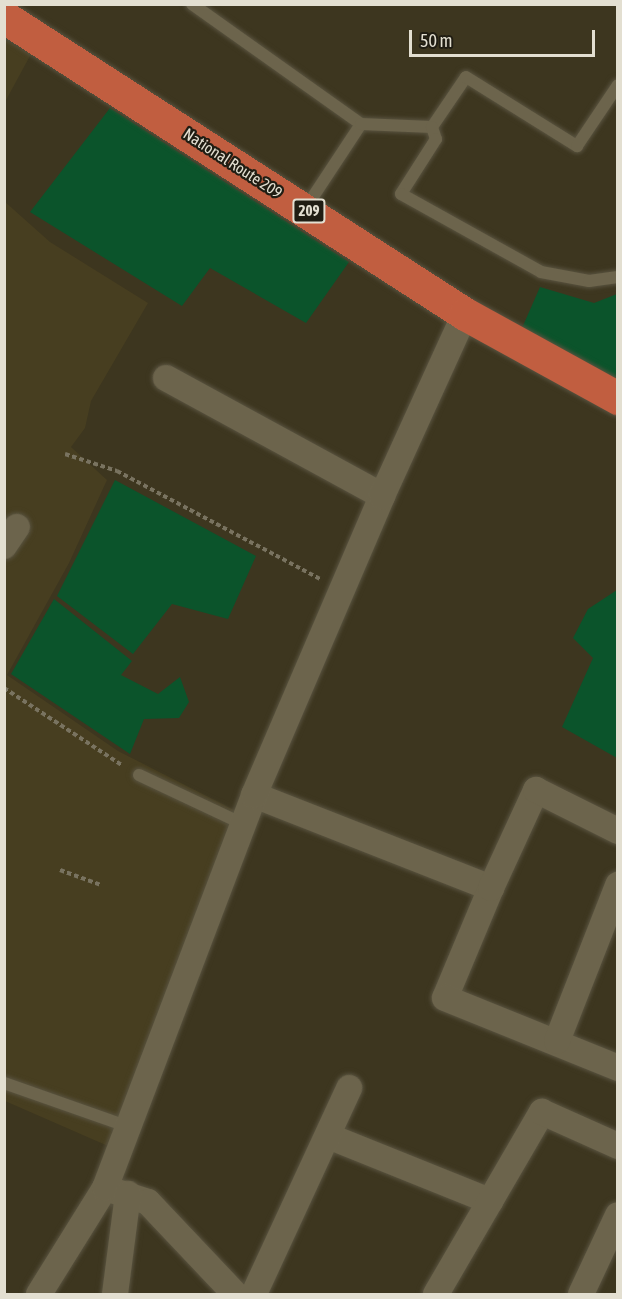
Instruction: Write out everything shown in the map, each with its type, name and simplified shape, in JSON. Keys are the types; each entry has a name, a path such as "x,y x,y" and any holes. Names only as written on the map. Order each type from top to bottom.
{"highway":[{"name":"National Route 209","path":"4,17 465,314 618,398"}],"street":[{"path":"115,1294 117,1191 129,1127 254,795 382,496 465,314"},
{"path":"166,378 382,496"},
{"path":"618,831 536,790 491,888 445,998 618,1068"},
{"path":"254,795 491,888"},
{"path":"556,1041 618,885"},
{"path":"254,1294 349,1088"},
{"path":"436,1294 542,1112 618,1146"},
{"path":"328,1136 490,1201"},
{"path":"39,1294 117,1191"},
{"path":"117,1191 148,1202 235,1294"},
{"path":"581,1294 618,1215"}],"lane":[{"path":"192,4 361,124 432,127"},
{"path":"432,127 466,76 577,146 618,85"},
{"path":"305,209 361,124"},
{"path":"432,127 436,140 401,194 541,272 589,281 618,277"},
{"path":"140,776 243,824"},
{"path":"4,1083 129,1127"}],"path":[{"path":"65,454 117,471 342,590"},
{"path":"4,688 114,760"},
{"path":"60,870 101,885"}],"shaded area":[{"path":"5,40 31,54 5,102"},
{"path":"4,201 50,242 148,303 91,401 85,428 71,447 107,480 69,563 7,675 118,751 236,811 108,1146 5,1101"}],"green space":[{"path":"110,108 349,262 306,323 210,268 182,306 30,212"},
{"path":"540,287 594,303 617,294 617,379 522,328"},
{"path":"115,480 256,556 228,619 172,604 133,654 57,596"},
{"path":"617,590 617,758 562,727 593,658 573,638 588,609"},
{"path":"54,599 132,661 121,675 158,694 180,677 189,702 179,718 144,719 130,754 11,674"}]}
